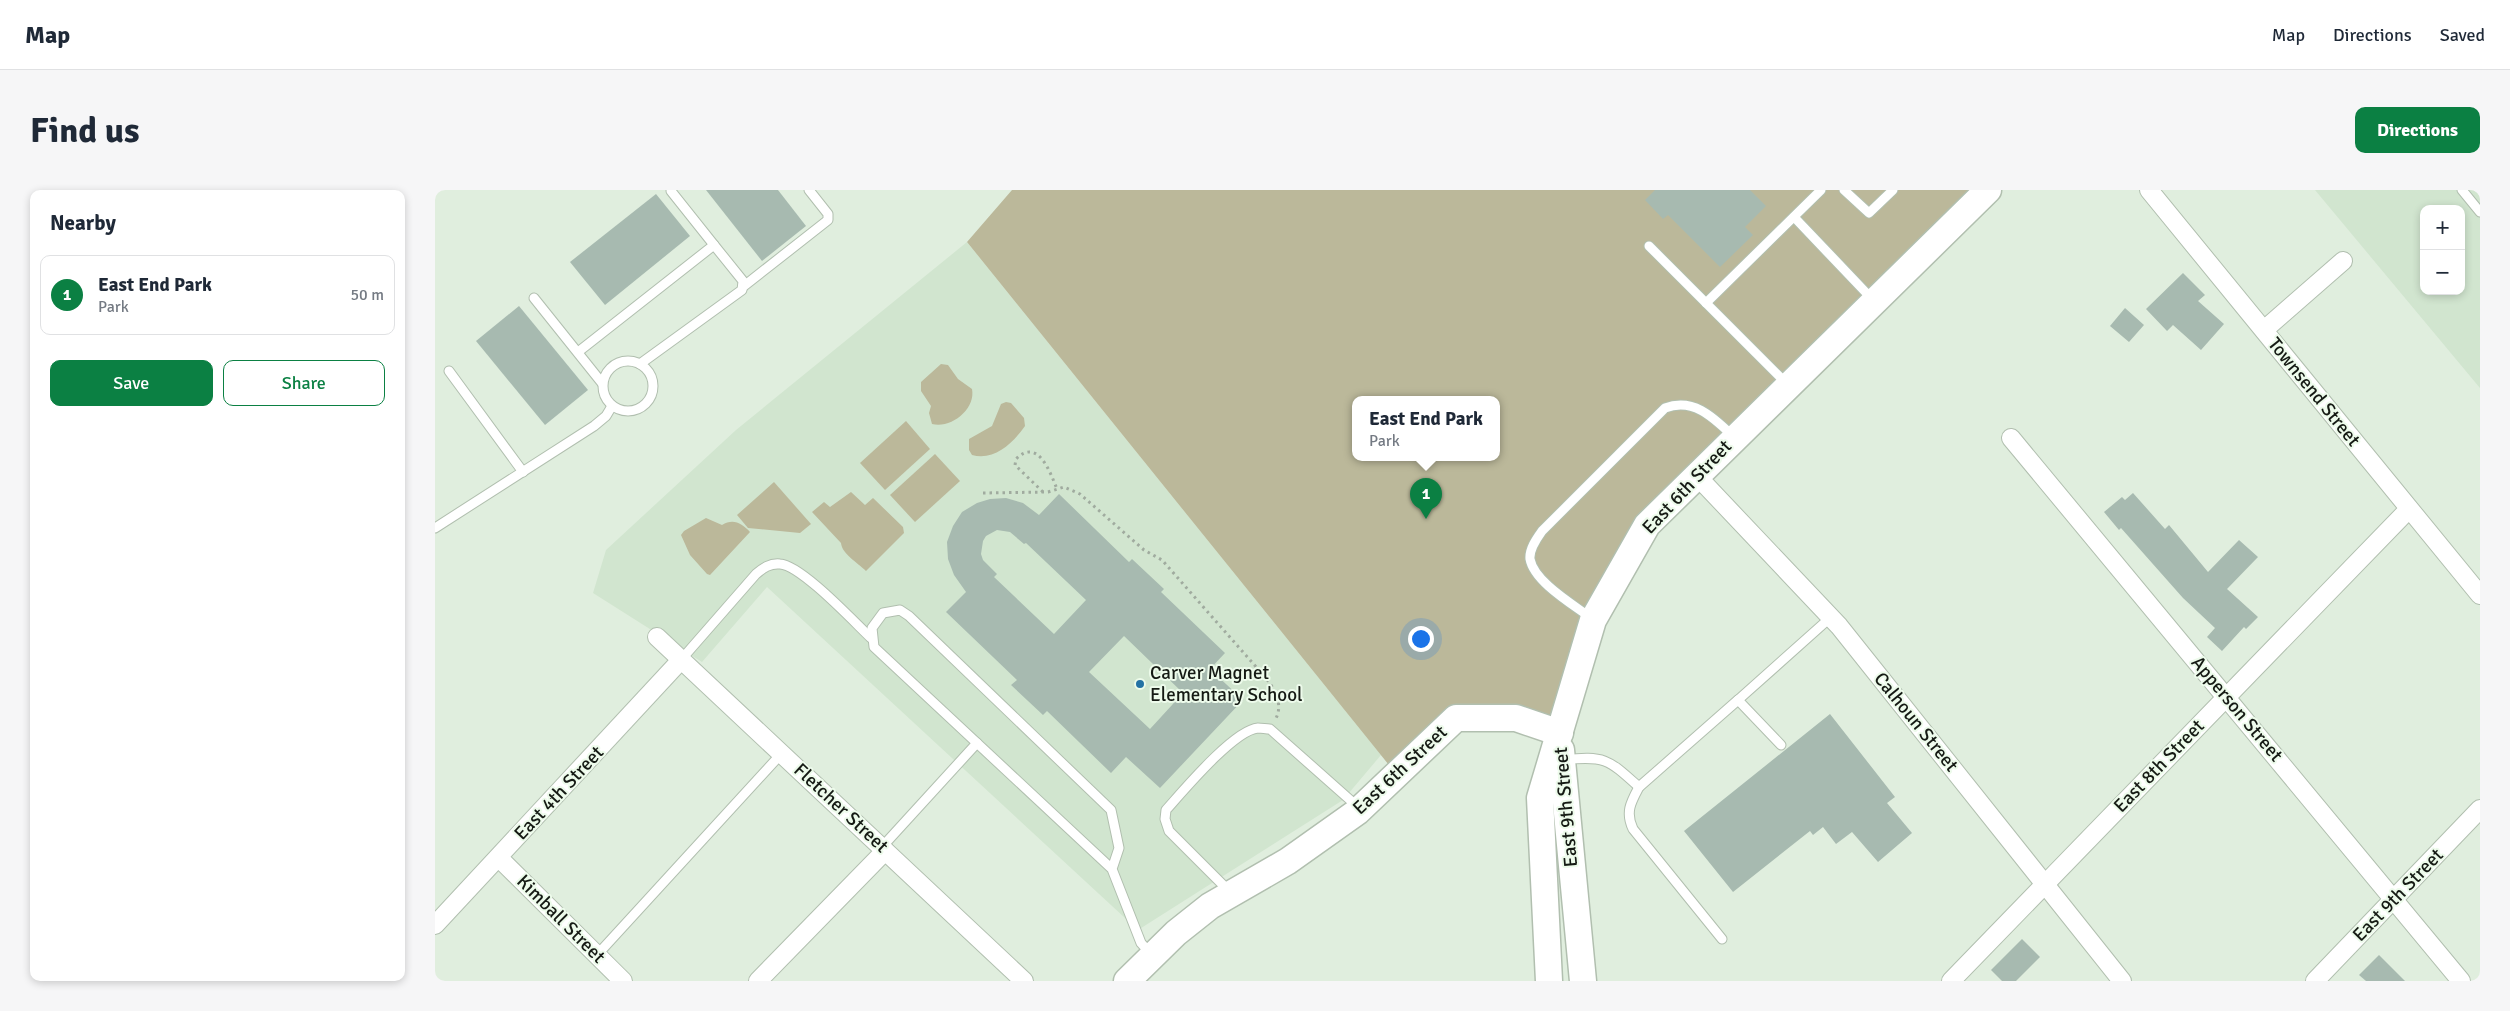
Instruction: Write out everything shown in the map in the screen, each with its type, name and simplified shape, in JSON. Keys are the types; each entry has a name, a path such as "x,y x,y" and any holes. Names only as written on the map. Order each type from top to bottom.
{"main road":[{"name":"East 6th Street","path":"1127,981 1151,955 1176,933 1231,893 1288,861 1323,838 1360,809 1456,718 1516,718 1559,733 1593,620 1647,525 1987,190"},
{"name":"East 9th Street","path":"1559,733 1583,981"},
{"name":"East 9th Street","path":"1549,981 1539,798 1559,733"}],"street":[{"name":"Townsend Street","path":"2149,190 2480,595"},
{"path":"2264,330 2343,261"},
{"name":"Apperson Street","path":"2011,438 2461,981"},
{"name":"Calhoun Street","path":"1696,475 1831,617 2122,981"},
{"name":"East 8th Street","path":"1951,981 2409,508"},
{"name":"Fletcher Street","path":"657,637 1024,981"},
{"name":"East 4th Street","path":"435,924 499,858 681,661"},
{"name":"East 9th Street","path":"2315,981 2480,808"},
{"path":"758,981 884,849"},
{"name":"Kimball Street","path":"499,858 623,981"}],"lane":[{"path":"640,364 742,290 744,286 828,220 828,214 809,190"},
{"path":"1706,303 1821,190"},
{"path":"1844,190 1869,213 1893,190"},
{"path":"2462,190 2480,212"},
{"path":"671,191 744,286"},
{"path":"1794,217 1874,301"},
{"path":"578,352 714,245"},
{"path":"1649,246 1788,385"},
{"path":"534,298 602,382"},
{"path":"627,360 640,364 649,372 653,380 650,397 638,409 620,410 613,406 604,396 602,382 605,374 618,362 627,360"},
{"path":"449,371 523,472"},
{"path":"1593,620 1551,588 1536,573 1530,558 1534,543 1542,530 1665,408 1674,404 1688,405 1699,409 1713,418 1734,438"},
{"path":"435,528 594,426 606,416 613,406"},
{"path":"681,661 756,574 766,566 779,564 798,571 871,638"},
{"path":"1112,869 1119,848 1111,810 909,616 900,610 883,613 872,628 871,638 874,647 1112,869 1141,943 1151,955"},
{"path":"1722,939 1633,829 1628,811 1639,787 1831,617"},
{"path":"1738,700 1781,745"},
{"path":"1231,893 1169,831 1165,819 1166,810 1212,759 1237,739 1257,728 1270,730 1360,809"},
{"path":"884,849 977,743"},
{"path":"597,955 782,753"},
{"path":"1561,761 1587,757 1601,758 1613,764 1639,787"}],"path":[{"path":"1043,492 1015,465 1016,459 1023,452 1031,452 1041,457 1050,470 1057,489"},
{"path":"983,493 1043,492 1064,487 1080,494 1144,550 1162,560 1276,690 1279,713 1270,730"}],"shaded area":[{"path":"1012,190 1982,190 1625,562 1560,733 1456,718 1397,775 967,242"},
{"path":"2315,190 2480,190 2480,388"},
{"path":"967,242 1381,755 1343,800 1138,930 767,587 702,662 593,593 606,550 736,430"},
{"path":"941,364 948,365 958,379 972,389 972,396 970,404 961,416 939,425 932,424 929,413 931,406 921,391 921,382"},
{"path":"1011,403 1024,418 1025,426 1015,439 996,453 980,456 972,455 969,450 969,439 992,426 1001,404"},
{"path":"906,421 930,449 885,490 860,463"},
{"path":"935,454 960,481 915,522 890,495"},
{"path":"774,482 811,524 800,533 748,528 737,515"},
{"path":"851,492 865,505 873,498 903,527 904,533 866,571 844,551 841,543 812,512 824,502 830,507"},
{"path":"706,518 722,525 737,522 750,532 710,575 690,555 681,535 684,531"}],"building":[{"path":"706,190 778,190 806,226 762,261"},
{"path":"1655,190 1750,190 1766,206 1745,227 1753,235 1720,267 1668,215 1663,219 1645,200"},
{"path":"656,194 690,236 605,305 570,262"},
{"path":"2183,273 2205,295 2198,301 2224,324 2201,350 2173,325 2167,331 2146,309"},
{"path":"519,306 588,390 545,425 476,341"},
{"path":"2125,308 2144,325 2129,342 2110,326"},
{"path":"2133,493 2165,529 2169,525 2208,572 2239,540 2258,557 2227,589 2258,617 2246,629 2244,627 2222,651 2207,637 2215,628 2183,598 2121,528 2119,530 2104,512 2122,497 2125,500"},
{"path":"1059,494 1129,562 1132,559 1164,589 1161,592 1225,653 1210,669 1243,700 1160,788 1126,757 1111,773 1047,711 1043,715 1011,685 1017,680 946,612 966,592 954,575 948,559 947,542 953,526 962,512 977,503 990,499 1006,498 1023,503 1039,515","holes":["997,530 1010,532 1024,544 1026,543 1086,600 1054,634 994,577 997,574 983,560 981,554 983,541 986,536","1124,636 1183,693 1150,729 1089,672"]},
{"path":"1830,714 1895,797 1887,803 1912,833 1878,862 1852,832 1836,844 1823,827 1813,835 1810,831 1733,892 1684,831"},
{"path":"2022,939 2040,957 2016,981 2002,981 1991,970"},
{"path":"2379,955 2405,981 2366,981 2359,975"}],"place":[{"name":"East End Park","path":"1426,519"},
{"name":"Carver Magnet Elementary School","path":"1140,684"}]}
